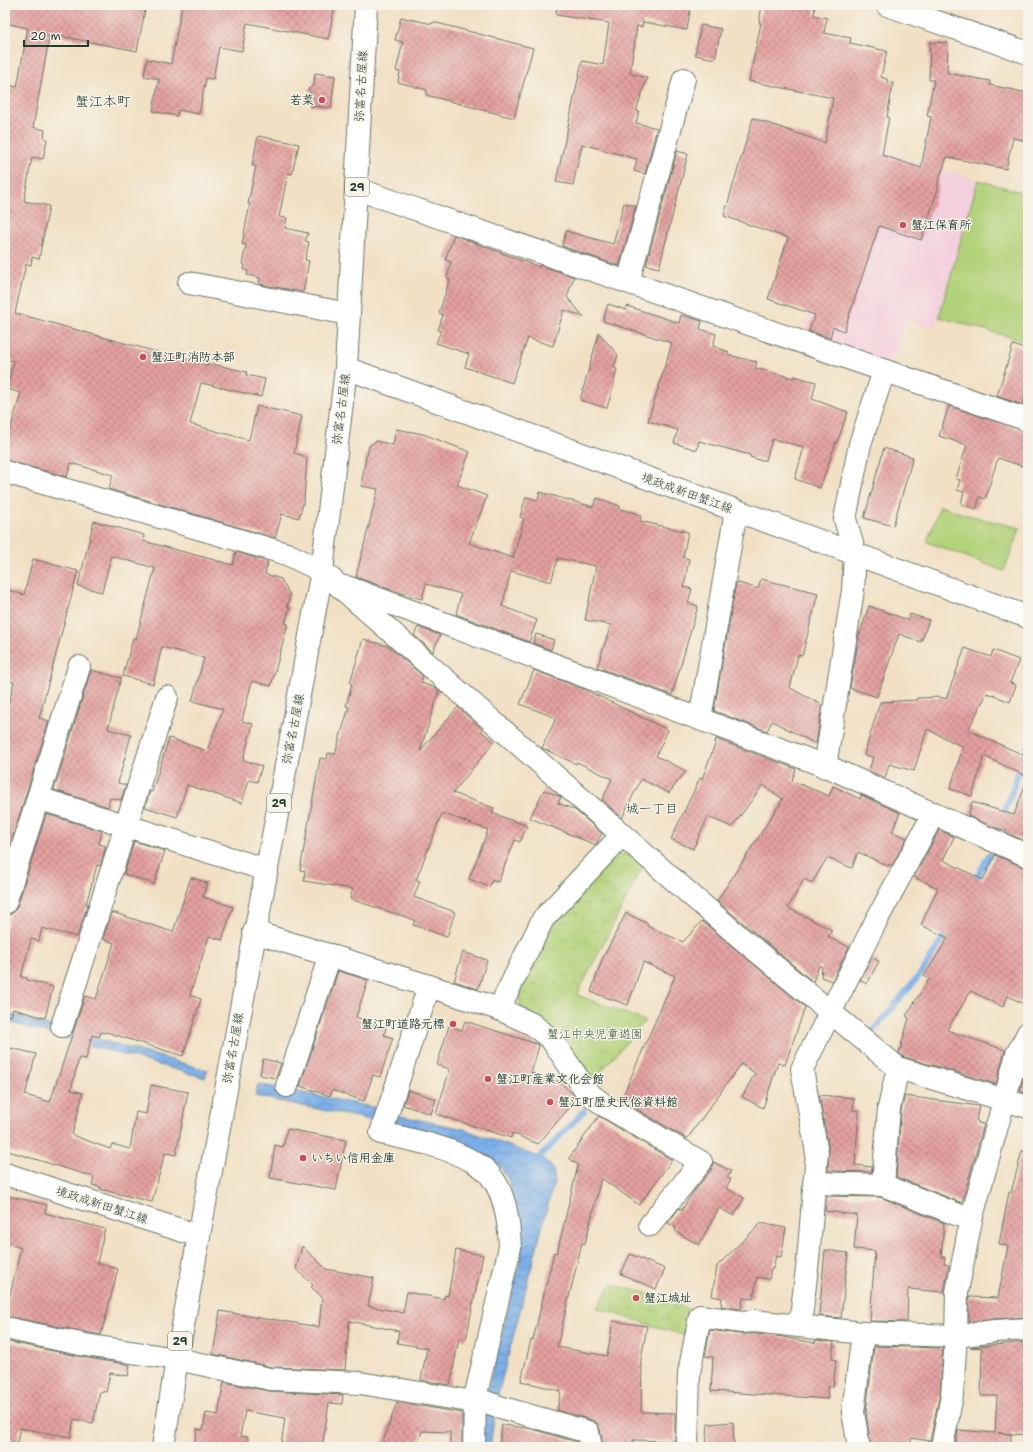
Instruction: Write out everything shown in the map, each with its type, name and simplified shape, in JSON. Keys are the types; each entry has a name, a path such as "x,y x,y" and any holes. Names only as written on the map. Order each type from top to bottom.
{"street":[{"name":"弥富名古屋線","path":"163,1447 177,1359 254,932 329,576 346,368 366,5"},
{"path":"887,5 1028,53"},
{"path":"628,282 684,79"},
{"path":"356,189 1028,420"},
{"path":"189,283 348,314"},
{"name":"境政成新田蟹江線","path":"346,368 1028,617"},
{"path":"825,767 853,590 856,554 845,519 860,444 884,370"},
{"path":"5,472 287,554 329,576 825,767 934,813 1028,856"},
{"path":"700,720 736,510"},
{"path":"329,576 742,939 898,1068 1028,1107"},
{"path":"5,903 79,667"},
{"path":"62,1026 167,697"},
{"path":"38,798 267,870"},
{"path":"800,1326 808,1260 817,1153 802,1069 875,923 934,813"},
{"path":"499,1009 544,918 622,835"},
{"path":"254,932 499,1009 532,1024 552,1040 587,1092 604,1105 701,1162 650,1225"},
{"path":"287,1086 330,955"},
{"path":"429,986 381,1133 431,1144 465,1157 483,1167 500,1190 510,1234 510,1247 474,1447"},
{"path":"942,1447 952,1395 957,1292 971,1220 1017,1054 1028,1034"},
{"path":"883,1185 889,1108 898,1068"},
{"name":"境政成新田蟹江線","path":"5,1174 199,1236"},
{"path":"814,1183 883,1185 971,1220"},
{"path":"687,1447 689,1373 700,1316 742,1322 754,1321 863,1333 956,1336 995,1331 1028,1330"},
{"path":"5,1328 85,1345 177,1359 270,1379 360,1383 483,1402 588,1432 591,1447"},
{"path":"859,1447 852,1412 863,1333"}],"shaded area":[{"name":"蟹江保育所","path":"866,147 978,180 935,328 906,319 890,367 803,337"}],"green space":[{"path":"978,180 1028,194 1028,342 939,317"},
{"path":"940,506 967,515 1020,528 1004,571 927,542"},
{"name":"蟹江中央児童遊園","path":"635,854 645,862 577,995 645,1021 592,1082 561,1035 521,1007 519,995 552,925 616,855"},
{"path":"611,1284 656,1296 694,1312 689,1337 597,1308"}],"water":[{"path":"5,1013 207,1070 205,1078 5,1021"},
{"path":"258,1084 377,1108 401,1116 464,1129 541,1158 552,1167 554,1182 497,1398 490,1447 480,1447 486,1397 521,1258 521,1233 508,1179 500,1166 461,1144 433,1133 255,1096"}],"building":[{"path":"5,5 146,5 137,51 50,34 33,127 45,130 44,138 47,139 43,159 32,157 24,201 49,206 39,259 32,257 31,265 26,264 15,313 208,366 208,363 247,372 246,375 265,379 261,397 201,383 190,424 249,440 257,406 302,416 294,453 307,457 304,500 299,518 282,514 275,538 109,489 113,475 71,463 67,477 5,460 5,429 10,430 21,393 7,389 14,361 5,359 5,84 17,87 28,28 5,23"},
{"path":"182,5 335,5 328,39 247,23 242,51 219,47 213,79 206,78 199,114 178,110 177,116 153,111 159,79 144,76 147,59 171,64"},
{"path":"557,5 691,5 687,30 643,22 642,27 637,26 630,73 647,78 636,111 639,111 636,123 657,128 645,174 634,171 637,159 582,144 573,185 556,182 582,61 603,65 609,23 556,15"},
{"path":"762,5 815,5 814,15 827,18 824,33 851,38 850,43 887,51 881,77 887,79 887,82 893,83 882,155 921,168 931,117 927,116 934,80 929,80 930,42 948,43 947,73 990,81 990,85 1028,93 1028,141 1013,138 1006,169 947,157 921,240 879,226 844,331 833,327 830,338 809,331 815,315 768,299 788,238 724,216 753,118 825,143 833,98 749,81 761,23 759,23"},
{"path":"401,17 432,24 433,22 533,48 514,118 426,95 427,90 398,82 400,72 396,71 403,42 395,40"},
{"path":"701,25 721,29 715,59 695,55"},
{"path":"315,73 335,76 331,108 311,106 312,95 308,89 314,85"},
{"path":"258,136 299,144 292,174 288,173 279,217 287,218 285,228 308,233 305,241 309,242 305,260 309,261 303,292 259,284 260,278 247,275 248,271 244,270 245,265 242,264 246,245 242,244 256,166 252,166"},
{"path":"677,151 688,154 659,268 646,265"},
{"path":"624,203 636,206 619,266 562,246 566,231 613,244"},
{"path":"454,235 539,267 540,265 574,277 567,297 584,317 564,310 553,346 528,338 512,383 465,367 469,354 436,343 441,331 438,330 443,315 439,313 450,279 447,278 451,262 445,260"},
{"path":"608,304 626,310 627,306 679,323 681,315 702,321 700,329 716,334 713,346 729,352 728,355 757,362 755,368 793,378 794,376 816,382 812,399 848,412 820,488 795,479 804,447 772,439 766,460 759,460 750,457 750,455 699,441 697,450 674,443 678,430 648,421 672,343 603,321"},
{"path":"599,333 618,355 614,368 617,369 614,384 607,408 580,400"},
{"path":"1013,345 1028,350 1028,387 1022,405 997,396"},
{"path":"949,406 1028,432 1028,468 998,458 985,499 980,497 976,509 961,504 964,492 957,490 960,480 956,479 967,445 939,436"},
{"path":"396,429 423,434 470,452 457,485 487,496 469,543 513,558 524,519 520,517 526,497 538,500 540,492 593,507 597,498 620,506 619,509 641,515 640,521 688,532 683,557 689,559 684,587 692,589 688,603 698,606 672,695 597,667 611,625 585,620 596,566 558,558 551,582 511,571 502,606 537,620 529,642 456,614 461,594 426,584 422,599 400,593 356,577 378,489 361,486 366,456 369,446 376,441 393,445"},
{"path":"884,448 913,457 893,526 864,518"},
{"path":"94,521 144,535 143,541 233,565 236,552 268,562 265,574 281,579 290,595 287,607 290,607 285,623 288,624 271,686 252,681 242,721 253,724 243,760 262,766 257,782 249,780 242,803 187,785 177,817 145,807 150,791 152,792 169,738 207,751 223,709 192,701 204,658 162,647 153,684 123,676 133,638 136,639 155,568 111,556 102,592 78,586"},
{"path":"33,559 78,571 39,718 49,721 5,861 5,718 14,682 5,681 5,589 24,595"},
{"path":"761,579 818,593 802,656 798,655 790,688 822,705 816,744 772,721 767,731 714,711 736,582 758,589"},
{"path":"869,606 908,620 910,614 929,620 921,642 899,634 877,697 850,688 859,635"},
{"path":"418,627 440,635 433,652 414,635"},
{"path":"536,634 554,640 551,650 533,643"},
{"path":"363,639 388,646 423,676 421,683 436,688 439,691 420,751 458,707 494,742 453,793 494,808 492,813 527,826 520,842 515,840 498,882 492,880 489,887 469,879 488,830 442,813 416,880 420,881 414,897 455,912 447,937 413,925 415,920 350,899 353,889 304,881 305,871 300,870 320,758 327,759 328,753 335,754 349,707 346,706 352,684 350,683"},
{"path":"965,648 991,657 993,650 1019,660 1010,683 1016,685 1010,702 987,693 968,730 1028,757 1028,777 984,756 972,796 950,789 963,747 927,729 914,771 889,764 885,778 869,771 873,757 864,755 880,702 917,700 917,698 940,697 946,699"},
{"path":"91,670 121,678 108,729 131,735 118,783 126,785 121,800 110,798 108,807 54,790"},
{"path":"534,670 586,690 668,730 656,756 686,771 669,793 641,779 622,818 602,800 612,779 577,762 576,764 542,748 556,718 520,704"},
{"path":"716,739 796,769 792,781 829,796 833,786 860,799 861,795 900,813 892,832 907,838 892,866 889,864 888,866 858,852 852,868 827,858 812,883 804,879 788,908 832,930 828,937 849,947 832,981 821,977 822,966 819,966 813,982 717,901 783,799 763,785 732,827 708,817 693,849 671,839 700,778 702,779"},
{"path":"1026,783 1028,784 1028,842 1006,833 1007,831 993,827 968,816 972,802 1014,815"},
{"path":"544,790 561,797 558,803 575,810 602,833 596,845 530,818"},
{"path":"46,814 102,831 99,844 106,846 100,866 97,865 86,904 88,904 77,937 42,928 39,941 31,939 21,977 53,987 45,1018 13,1009 11,1016 5,1015 5,931 10,914 14,912 17,907"},
{"path":"939,830 954,837 943,860 983,880 995,855 1028,868 1028,1006 1008,996 1003,1007 971,991 947,1030 1005,1050 996,1084 904,1057 899,1053 909,1018 906,1016 929,979 924,976 948,938 921,925 938,888 914,877"},
{"path":"134,841 165,851 154,884 124,874"},
{"path":"191,877 207,883 203,897 233,907 222,940 209,936 190,995 201,999 183,1056 106,1032 101,1032 99,1037 92,1035 86,1059 79,1058 71,1090 83,1093 72,1135 110,1149 112,1144 130,1149 136,1112 146,1114 151,1085 188,1092 176,1155 165,1153 152,1202 100,1189 101,1187 92,1185 94,1177 5,1150 5,1070 11,1048 36,1054 25,1095 50,1102 85,996 96,999 114,943 103,939 112,912 173,932"},
{"path":"626,913 648,924 647,926 683,942 702,921 805,1007 785,1065 778,1063 763,1108 742,1097 755,1073 741,1064 687,1139 621,1100 675,976 643,962 628,1005 591,992 602,960"},
{"path":"463,952 487,960 478,989 454,981"},
{"path":"872,958 879,961 867,984 860,980"},
{"path":"338,971 368,980 356,1017 386,1028 384,1035 393,1038 380,1077 373,1075 364,1101 332,1090 330,1096 300,1086"},
{"path":"465,1021 537,1044 539,1046 531,1073 560,1082 577,1099 538,1144 512,1133 511,1138 436,1114 450,1069 437,1065 449,1026 462,1030"},
{"path":"263,1059 281,1063 276,1078 260,1075"},
{"path":"1028,1061 1028,1094 1020,1091"},
{"path":"408,1090 436,1099 431,1114 403,1105"},
{"path":"819,1095 854,1098 853,1110 859,1111 855,1165 872,1167 871,1172 828,1171 829,1151"},
{"path":"905,1096 979,1106 976,1120 978,1123 984,1124 962,1203 896,1177 901,1110"},
{"path":"599,1116 672,1160 639,1205 601,1178 585,1244 582,1243 557,1347 607,1356 613,1321 647,1326 640,1365 642,1365 641,1412 675,1413 675,1441 633,1440 634,1447 603,1447 600,1430 597,1423 557,1410 561,1391 521,1381 531,1340 533,1340 554,1252 557,1253 578,1165 569,1158"},
{"path":"287,1129 346,1140 336,1190 270,1178 275,1145 283,1147"},
{"path":"1022,1151 1028,1152 1028,1317 969,1322 969,1297 998,1298 1008,1246 999,1244 1009,1192 1011,1193"},
{"path":"713,1162 731,1171 727,1178 731,1179 726,1188 744,1198 734,1216 719,1208 699,1245 675,1231 676,1228 668,1223 679,1208 682,1210 691,1195 711,1170"},
{"path":"5,1195 47,1205 45,1213 105,1229 97,1263 118,1269 101,1335 5,1316 21,1248 5,1242"},
{"path":"826,1196 880,1197 944,1223 941,1257 945,1257 944,1264 949,1265 944,1292 908,1289 907,1322 870,1321 875,1251 854,1249 857,1215 825,1211"},
{"path":"761,1223 786,1228 781,1257 776,1256 769,1279 757,1277 753,1299 743,1298 741,1309 721,1306 722,1298 712,1296 717,1266"},
{"path":"302,1246 326,1269 374,1278 368,1306 403,1313 407,1292 444,1299 445,1295 448,1296 456,1250 483,1255 466,1339 459,1338 450,1385 421,1380 427,1348 397,1343 399,1331 349,1321 345,1370 272,1367 213,1354 220,1311 319,1327 322,1297 311,1287 313,1285 296,1269"},
{"path":"825,1250 848,1253 841,1318 819,1316"},
{"path":"630,1254 665,1269 656,1289 621,1274"},
{"path":"710,1330 740,1334 777,1336 815,1343 816,1340 834,1342 832,1359 836,1360 833,1387 827,1387 828,1399 711,1391 713,1357 705,1356"},
{"path":"5,1341 130,1365 128,1376 110,1373 106,1392 100,1391 93,1423 74,1419 71,1437 20,1428 16,1447 5,1447"},
{"path":"1028,1342 1028,1435 998,1433 1011,1434 1011,1447 955,1447 958,1430 995,1433 997,1396 981,1396 982,1348 970,1347"},
{"path":"874,1346 943,1348 940,1393 930,1441 911,1438 911,1447 871,1447 866,1412"},
{"path":"224,1382 269,1391 343,1395 342,1404 329,1403 322,1447 281,1446 285,1418 245,1411 240,1436 248,1437 248,1447 194,1447 197,1429 203,1430 206,1413 218,1415"},
{"path":"397,1402 462,1413 462,1447 450,1447 450,1432 422,1431 417,1447 381,1447"},
{"path":"733,1422 734,1447 706,1447 708,1424"},
{"path":"502,1425 528,1428 577,1442 578,1447 499,1447"}],"waterway":[{"path":"997,833 1028,746"},
{"path":"974,883 989,855"},
{"path":"871,1033 922,972 948,930"},
{"path":"535,1162 584,1111"}],"place":[{"name":"若菜","path":"322,100"},
{"name":"蟹江保育所","path":"903,225"},
{"name":"蟹江町消防本部","path":"143,357"},
{"name":"蟹江町道路元標","path":"453,1024"},
{"name":"蟹江町産業文化会館","path":"488,1079"},
{"name":"蟹江町歴史民俗資料館","path":"550,1102"},
{"name":"いちい信用金庫","path":"303,1158"},
{"name":"蟹江城址","path":"636,1298"}],"district":[{"name":"蟹江本町","path":"103,101"},
{"name":"城一丁目","path":"652,808"}]}
